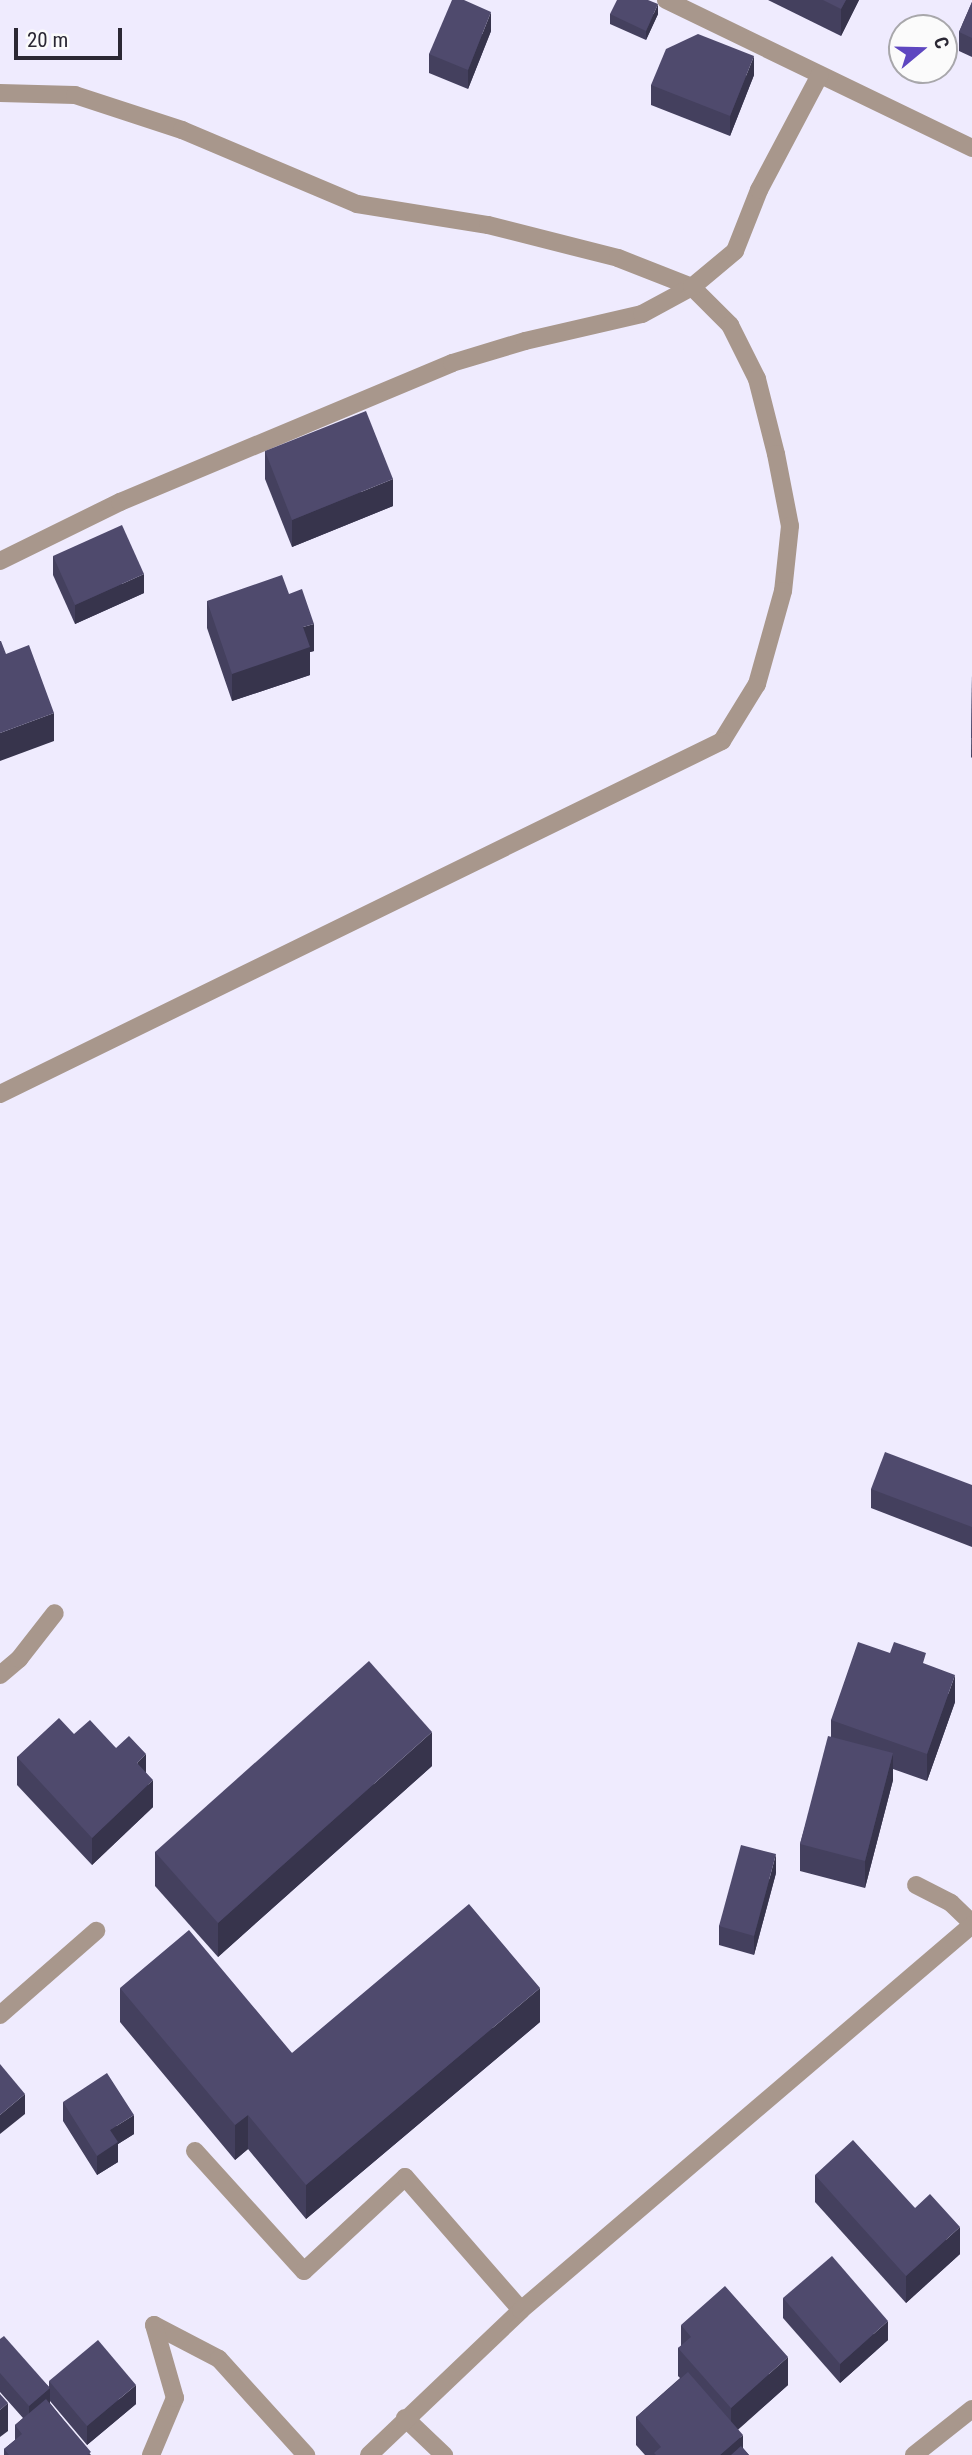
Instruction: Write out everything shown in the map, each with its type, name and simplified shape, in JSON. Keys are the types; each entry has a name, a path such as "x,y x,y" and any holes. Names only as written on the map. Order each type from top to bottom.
{"street":[{"path":"666,0 972,148"},
{"path":"0,561 120,502 452,363 525,341 642,314 692,287 735,251 759,190 820,75"},
{"path":"0,93 75,95 182,130 357,204 488,225 618,258 692,287 730,324 757,379 776,454 790,526 783,591 757,684 722,741 0,1094"},
{"path":"0,1675 19,1659 55,1613"},
{"path":"369,2455 521,2310 972,1924 951,1903 916,1885"},
{"path":"0,2015 96,1931"},
{"path":"195,2151 304,2271 405,2177 521,2310"},
{"path":"151,2455 175,2398 153,2325 219,2359 306,2455"},
{"path":"914,2455 972,2409"},
{"path":"405,2418 444,2455"}],"building":[{"path":"452,0 464,0 491,12 468,70 429,54"},
{"path":"617,0 648,0 658,4 646,31 610,14"},
{"path":"823,0 846,0 841,9"},
{"path":"972,2 972,38 959,32"},
{"path":"698,34 754,56 730,116 651,85 666,49"},
{"path":"366,411 393,479 292,520 265,451"},
{"path":"122,525 144,574 75,605 53,556"},
{"path":"282,575 289,594 302,589 314,624 303,627 310,647 232,674 207,601"},
{"path":"0,641 6,654 29,645 54,713 0,733"},
{"path":"972,675 972,738 971,738"},
{"path":"885,1452 972,1485 972,1527 871,1489"},
{"path":"858,1642 890,1653 894,1642 926,1653 923,1663 955,1675 927,1754 831,1720"},
{"path":"369,1661 432,1732 218,1923 155,1852"},
{"path":"59,1718 74,1734 90,1720 116,1748 129,1736 146,1754 137,1763 153,1780 92,1838 17,1757"},
{"path":"828,1736 893,1753 865,1861 800,1844"},
{"path":"741,1845 776,1854 754,1936 719,1926"},
{"path":"469,1904 540,1988 306,2185 248,2115 235,2125 120,1988 189,1930 292,2053"},
{"path":"0,2064 25,2094 0,2115"},
{"path":"107,2073 134,2115 110,2130 118,2142 97,2156 63,2102"},
{"path":"853,2140 915,2208 930,2194 960,2227 906,2276 815,2175"},
{"path":"832,2256 888,2321 840,2364 783,2298"},
{"path":"725,2286 788,2357 731,2408 678,2348 691,2337 681,2325"},
{"path":"4,2336 50,2388 29,2406 0,2373 0,2339"},
{"path":"98,2340 136,2385 87,2426 49,2381"},
{"path":"688,2372 743,2435 720,2455 656,2455 654,2453 661,2447 636,2417"},
{"path":"0,2394 8,2403 0,2410"},
{"path":"46,2399 91,2452 87,2455 9,2455 4,2449 22,2434 15,2425"},
{"path":"741,2446 749,2455 731,2455"}]}
